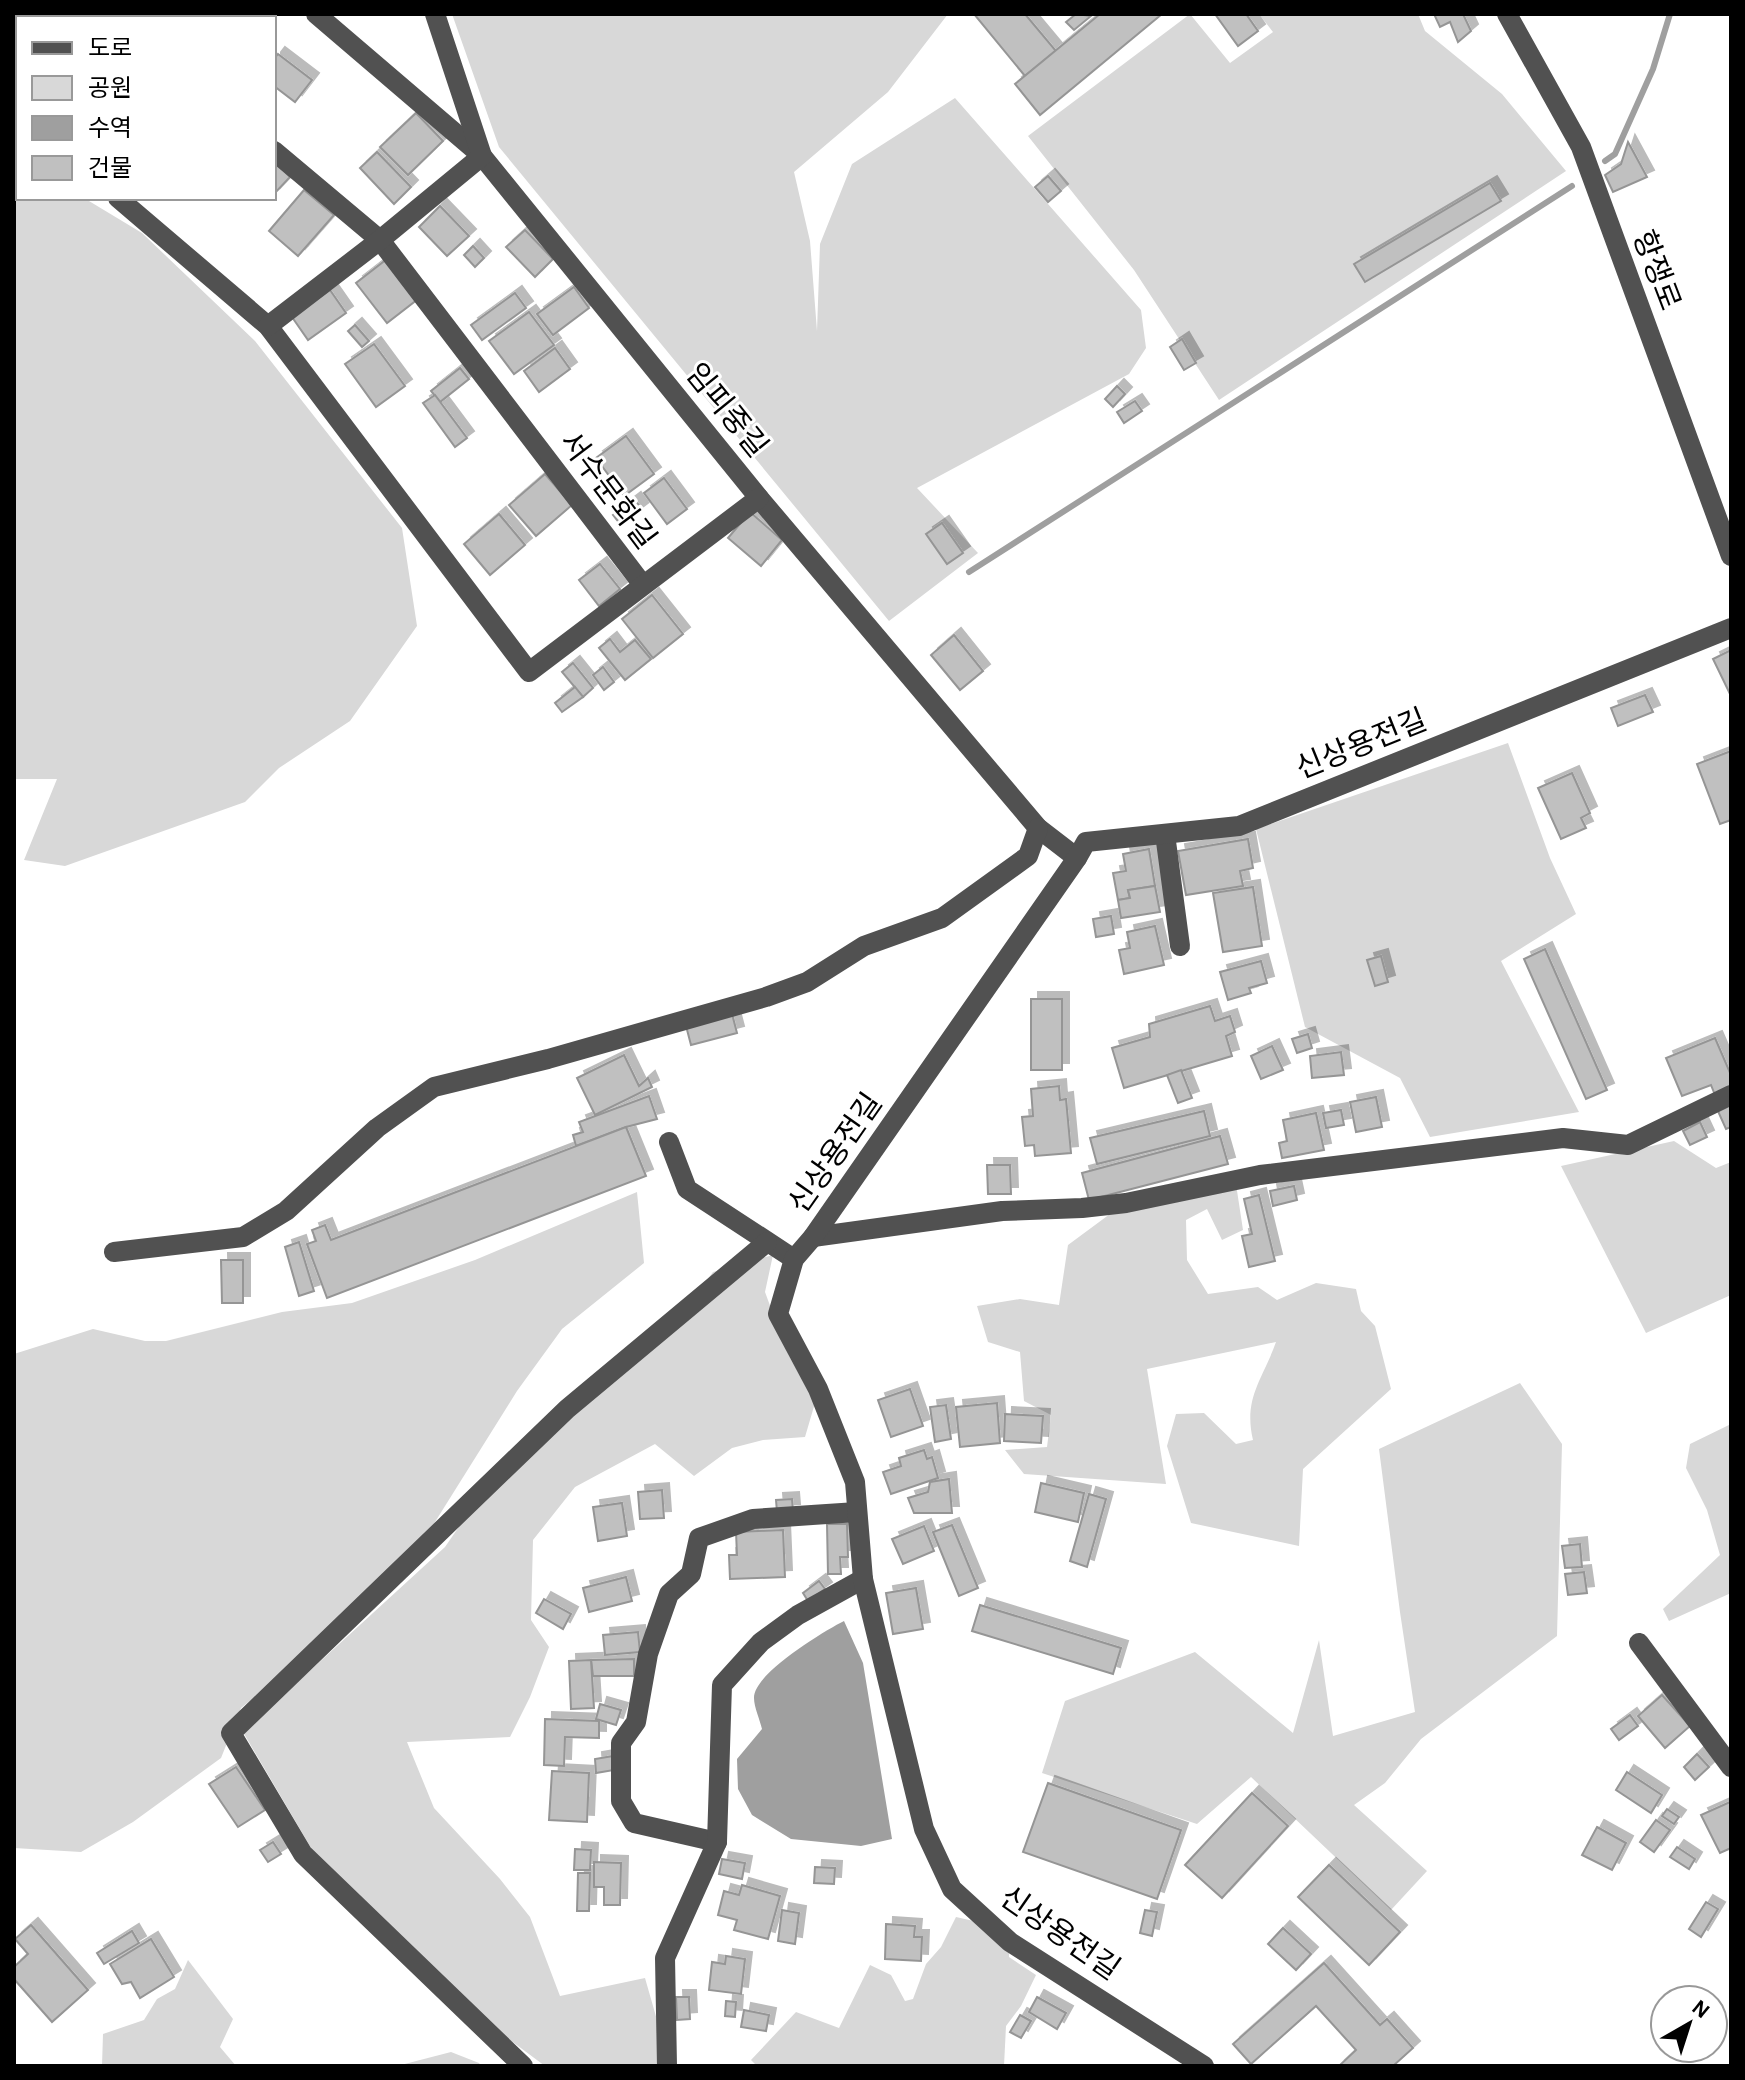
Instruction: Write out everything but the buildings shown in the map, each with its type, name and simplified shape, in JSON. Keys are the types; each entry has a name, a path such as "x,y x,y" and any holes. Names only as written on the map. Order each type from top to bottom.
{"street":[{"name":"임피중길","path":"316,14 482,156 759,498 1038,828 1077,858"},
{"path":"268,326 482,156 435,14"},
{"name":"항쟁로","path":"1507,14 1581,147 1731,556"},
{"name":"서수문화길","path":"120,200 268,326 529,672 643,585 380,240 276,153"},
{"path":"643,585 759,498"},
{"name":"신상용전길","path":"1204,2066 1010,1942 952,1889 924,1829 863,1579 855,1482 818,1389 778,1314 794,1259 813,1237 1086,842 1239,826 1731,628"},
{"path":"114,1252 243,1237 286,1211 377,1128 434,1087 548,1059 766,997 807,982 864,946 942,918 1028,856 1038,828"},
{"path":"1165,834 1180,946"},
{"path":"813,1237 1002,1211 1126,1203 1260,1175 1563,1138 1628,1145 1731,1095"},
{"path":"669,1142 687,1189 794,1259"},
{"path":"523,2066 303,1854 231,1733 567,1409 767,1242"},
{"path":"717,1842 634,1823 621,1801 621,1743 636,1722 648,1654 669,1594 691,1574 699,1538 753,1519 857,1512"},
{"path":"667,2066 665,1958 717,1842 722,1685 761,1642 798,1615 863,1579"},
{"path":"1639,1643 1731,1767"}],"green space":[{"path":"452,14 948,14 888,92 794,172 810,241 817,331 820,244 852,164 955,98 1141,310 1146,348 1129,374 917,488 978,553 889,621 499,147"},
{"path":"1190,14 1230,63 1273,32 1259,14 1418,14 1425,31 1502,94 1566,171 1219,400 1134,270 1028,136"},
{"path":"16,182 16,200 87,200 142,233 255,341 402,528 417,626 350,721 279,768 245,802 65,866 24,860 57,779 14,779"},
{"path":"1508,743 1550,858 1576,914 1501,961 1579,1112 1430,1137 1400,1078 1305,1027 1256,829"},
{"path":"1674,1141 1716,1168 1731,1162 1731,1295 1646,1333 1561,1166"},
{"path":"1234,1171 1243,1230 1222,1240 1207,1209 1186,1220 1187,1260 1208,1294 1258,1287 1277,1300 1316,1283 1356,1289 1361,1311 1375,1326 1391,1389 1303,1469 1299,1546 1191,1523 1167,1446 1176,1414 1204,1413 1236,1444 1253,1440 1252,1400 1276,1342 1147,1369 1166,1484 1024,1474 1005,1450 1047,1447 1051,1415 1024,1401 1020,1352 988,1342 977,1306 1020,1299 1059,1305 1068,1245 1137,1194"},
{"path":"637,1192 644,1263 562,1329 517,1391 430,1530 410,1547 360,1610 241,1708 221,1758 133,1822 81,1852 14,1848 14,1354 93,1329 145,1341 166,1341 282,1312 352,1303 475,1260"},
{"path":"773,1255 765,1292 787,1352 815,1403 805,1437 763,1440 732,1448 694,1476 655,1444 575,1487 533,1540 531,1620 549,1647 530,1697 510,1737 407,1742 434,1808 500,1879 530,1917 560,1996 645,1978 659,2027 658,2066 545,2066 490,2025 317,1858 243,1732 445,1547 511,1451 684,1310 713,1272"},
{"path":"1520,1383 1562,1444 1557,1636 1421,1739 1385,1783 1354,1805 1427,1871 1391,1910 1251,1777 1197,1824 1042,1773 1065,1701 1195,1652 1293,1733 1319,1640 1333,1736 1415,1712 1379,1449"},
{"path":"1731,1424 1731,1593 1669,1621 1663,1609 1720,1555 1707,1510 1686,1468 1690,1444"},
{"path":"956,1917 978,1922 1009,1949 1009,1957 1036,1975 1021,2006 1006,2026 1004,2066 757,2066 751,2060 796,2012 839,2028 870,1965 891,1975 905,2001 913,1999 926,1964 941,1947"},
{"path":"188,1960 233,2019 220,2047 236,2066 102,2066 103,2034 144,2020 157,1999 175,1989"},
{"path":"451,2052 481,2066 397,2066"}],"water":[{"path":"844,1621 863,1663 892,1839 861,1846 791,1839 752,1815 738,1789 737,1759 762,1729 754,1702 757,1688 791,1654"}],"waterway":[{"path":"1605,161 1615,154 1653,69 1670,14"},
{"path":"969,572 1572,186"}]}
